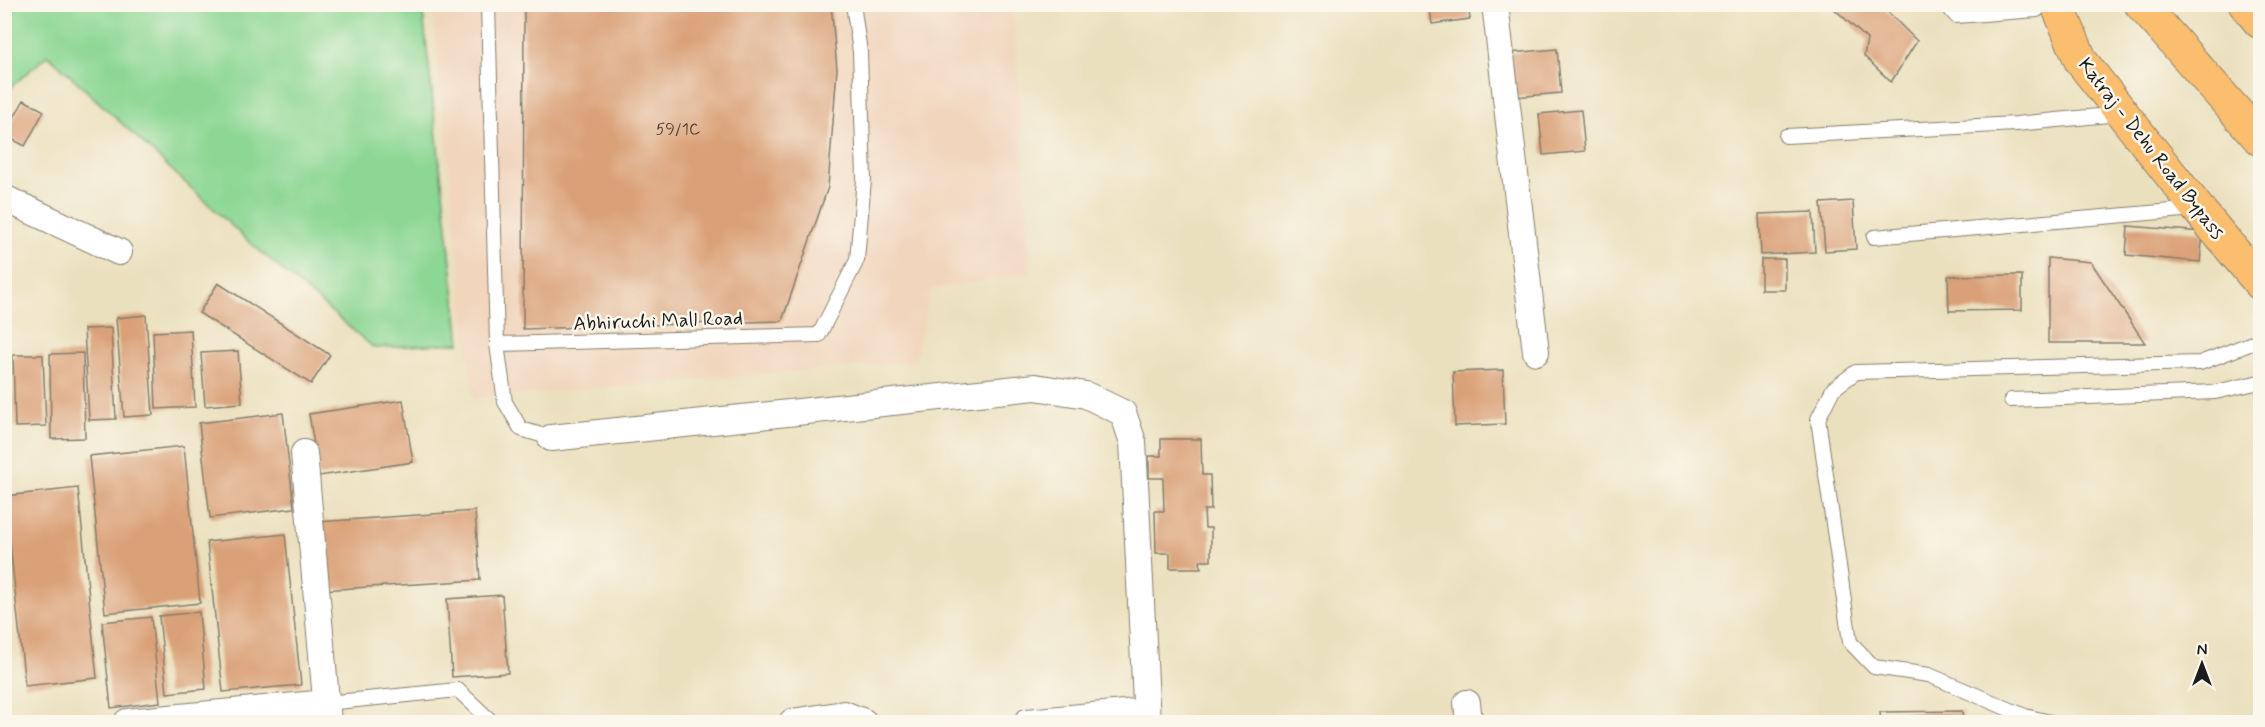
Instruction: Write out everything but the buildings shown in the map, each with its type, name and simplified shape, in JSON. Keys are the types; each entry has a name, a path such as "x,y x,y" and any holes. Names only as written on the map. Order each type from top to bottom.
{"highway":[{"path":"2141,4 2260,139"},
{"path":"2245,4 2260,22"},
{"name":"Katraj - Dehu Road Bypass","path":"2042,6 2081,61 2198,209 2260,283"}],"street":[{"path":"1495,4 1536,352"},
{"path":"4,198 119,252"},
{"path":"551,438 1035,387 1086,395 1123,413 1133,442 1146,717 1027,723"},
{"path":"127,723 327,713 304,453"},
{"path":"792,723 844,714 864,723"}],"lane":[{"path":"488,4 498,344 505,402 521,429 551,438"},
{"name":"Abhiruchi Mall Road","path":"498,344 819,335 857,260 864,179 860,52 853,4"},
{"path":"1946,4 1956,16 2042,6"},
{"path":"1786,136 2016,124 2123,113"},
{"path":"1874,237 2198,209"},
{"path":"2050,723 2025,716 1929,675 1874,667 1850,642 1818,418 1833,389 1856,372 2200,363 2260,340"},
{"path":"2011,400 2215,392 2260,382"},
{"path":"327,713 458,690 492,723"}],"shaded area":[{"path":"432,5 1013,5 1031,273 930,290 916,361 473,399"}],"green space":[{"path":"5,4 422,5 460,343 374,348 247,240 48,55 5,92"}]}
